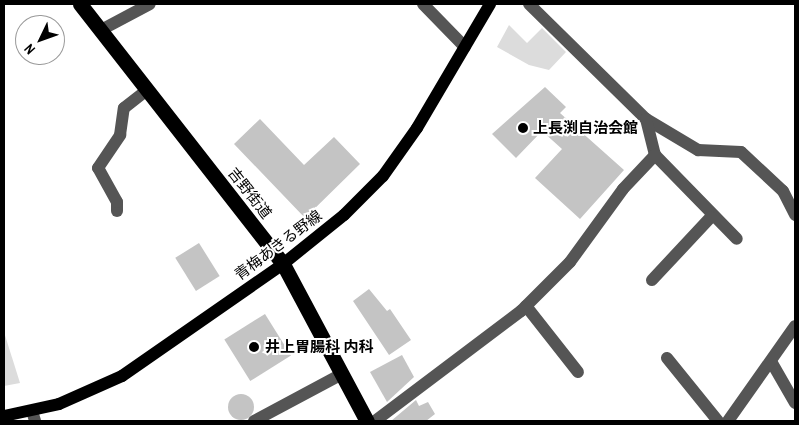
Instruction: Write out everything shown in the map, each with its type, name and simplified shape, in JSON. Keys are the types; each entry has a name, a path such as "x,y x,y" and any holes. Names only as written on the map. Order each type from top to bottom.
{"highway":[{"name":"吉野街道","path":"80,4 283,264 367,421"}],"main road":[{"name":"青梅あきる野線","path":"4,416 34,416 88,394 122,376 283,264 383,176 490,4"}],"street":[{"path":"101,30 150,4"},
{"path":"423,4 465,46"},
{"path":"530,4 646,119 698,150 741,152 783,192 795,215"},
{"path":"117,211 117,202 98,168 120,135 124,108 146,90"},
{"path":"646,119 655,155 711,217 737,239"},
{"path":"375,421 526,306 570,262 622,189 655,155"},
{"path":"652,280 711,217"},
{"path":"526,306 578,372"},
{"path":"728,421 772,363 795,326"},
{"path":"667,358 718,421"},
{"path":"772,363 795,403"},
{"path":"254,421 342,374"}],"shaded area":[{"path":"509,25 527,43 542,28 566,52 549,70 529,65 497,47"},
{"path":"4,332 20,383 4,386"}],"building":[{"path":"545,87 566,107 560,113 624,170 580,219 535,178 562,149 542,131 516,158 492,134"},
{"path":"260,119 304,165 334,137 360,164 305,218 234,144"},
{"path":"199,243 220,276 196,291 175,258"},
{"path":"369,289 387,311 390,309 411,340 389,355 353,301"},
{"path":"265,314 291,356 250,381 224,339"},
{"path":"402,355 414,377 387,402 370,372"},
{"path":"241,394 250,398 254,407 250,416 241,420 232,416 228,407 232,398"},
{"path":"416,400 419,406 428,402 435,414 426,421 391,421"}],"place":[{"name":"上長渕自治会館","path":"523,128"},
{"name":"井上胃腸科 内科","path":"254,347"}]}
